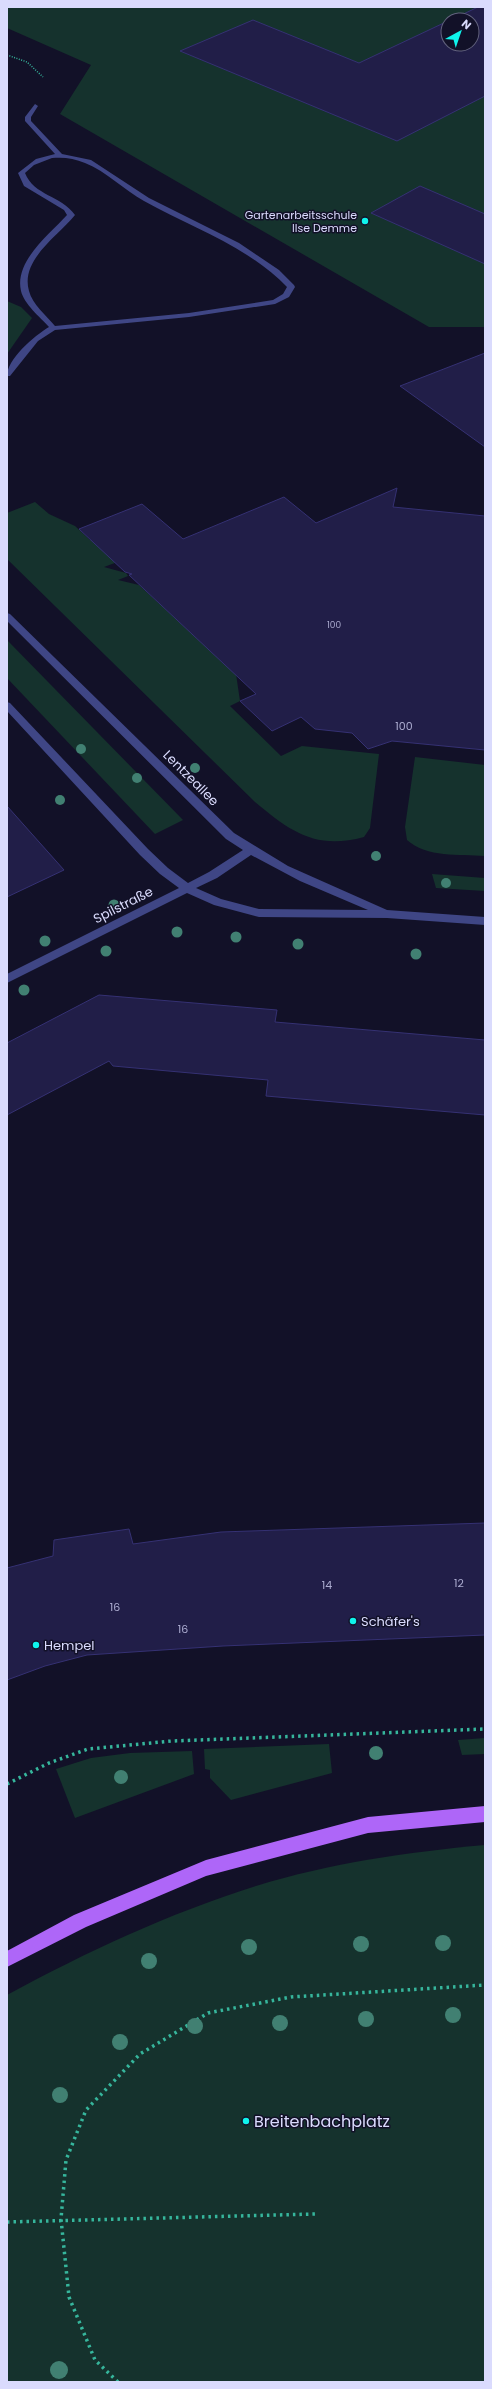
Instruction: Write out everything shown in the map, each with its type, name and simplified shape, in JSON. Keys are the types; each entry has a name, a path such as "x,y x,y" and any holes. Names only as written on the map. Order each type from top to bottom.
{"main road":[{"path":"7,1960 80,1921 206,1868 368,1825 485,1814"}],"street":[{"path":"35,106 28,117 28,121 59,155"},
{"path":"7,374 36,339 53,328 189,315 275,302 286,295 291,287 266,262 128,188 103,168 89,161 59,155 35,161 21,173 26,185 67,209 71,215 41,245 23,280 25,292 53,328"},
{"name":"Lentzeallee","path":"7,616 230,836 250,851 285,869 388,914"},
{"name":"Lentzeallee","path":"7,705 144,852 164,871 187,888 218,902 259,913 388,914 485,921"},
{"name":"Spilstraße","path":"7,979 187,888 226,867 250,851"}],"path":[{"path":"7,1784 48,1763 88,1749 172,1741 485,1729"},
{"path":"118,2382 95,2360 69,2297 61,2219 66,2160 86,2110 140,2054 208,2013 291,1997 485,1985"},
{"path":"7,2222 61,2219 181,2219 315,2214"}],"green space":[{"name":"Gartenarbeitsschule Ilse Demme","path":"7,7 485,7 485,327 429,327 60,114 91,65 7,28"},
{"path":"7,301 21,307 32,318 7,354"},
{"path":"35,502 49,514 75,526 90,540 96,538 120,561 104,567 126,573 128,576 118,580 139,585 236,674 240,701 230,706 281,756 302,746 379,754 370,828 364,837 332,841 318,840 293,830 268,813 7,559 7,513"},
{"path":"7,640 183,820 155,834 7,678"},
{"path":"415,757 485,765 485,856 454,855 424,850 407,840 405,827"},
{"path":"432,874 485,878 485,891 436,888"},
{"path":"485,1738 485,1754 462,1755 458,1740"},
{"path":"329,1744 332,1773 231,1800 210,1778 210,1770 205,1769 204,1749"},
{"path":"192,1751 194,1774 75,1818 56,1769 91,1758 130,1753"},
{"name":"Breitenbachplatz","path":"485,1845 485,2382 7,2382 7,1995 129,1934 192,1908 256,1886 341,1865 398,1855"}],"building":[{"path":"478,7 485,7 485,96 397,141 180,51 253,20 359,63 440,25 440,52 480,52 480,12 468,12"},
{"path":"420,186 485,214 485,264 371,213"},
{"path":"485,353 485,447 400,386"},
{"path":"397,488 393,507 485,516 485,750 392,741 368,749 352,733 315,729 301,717 272,731 240,701 256,694 129,575 132,574 125,572 79,529 142,504 183,539 284,497 316,523"},
{"path":"7,806 64,870 7,897"},
{"path":"99,995 277,1010 275,1022 485,1040 485,1115 266,1096 268,1080 113,1066 109,1061 7,1115 7,1043"},
{"path":"485,1523 485,1635 223,1646 87,1655 45,1666 7,1680 7,1568 53,1556 54,1540 129,1529 133,1544 221,1532"}],"place":[{"name":"Gartenarbeitsschule Ilse Demme","path":"365,221"},
{"name":"Schäfer's","path":"353,1621"},
{"name":"Hempel","path":"36,1645"},
{"name":"Breitenbachplatz","path":"246,2121"}]}
